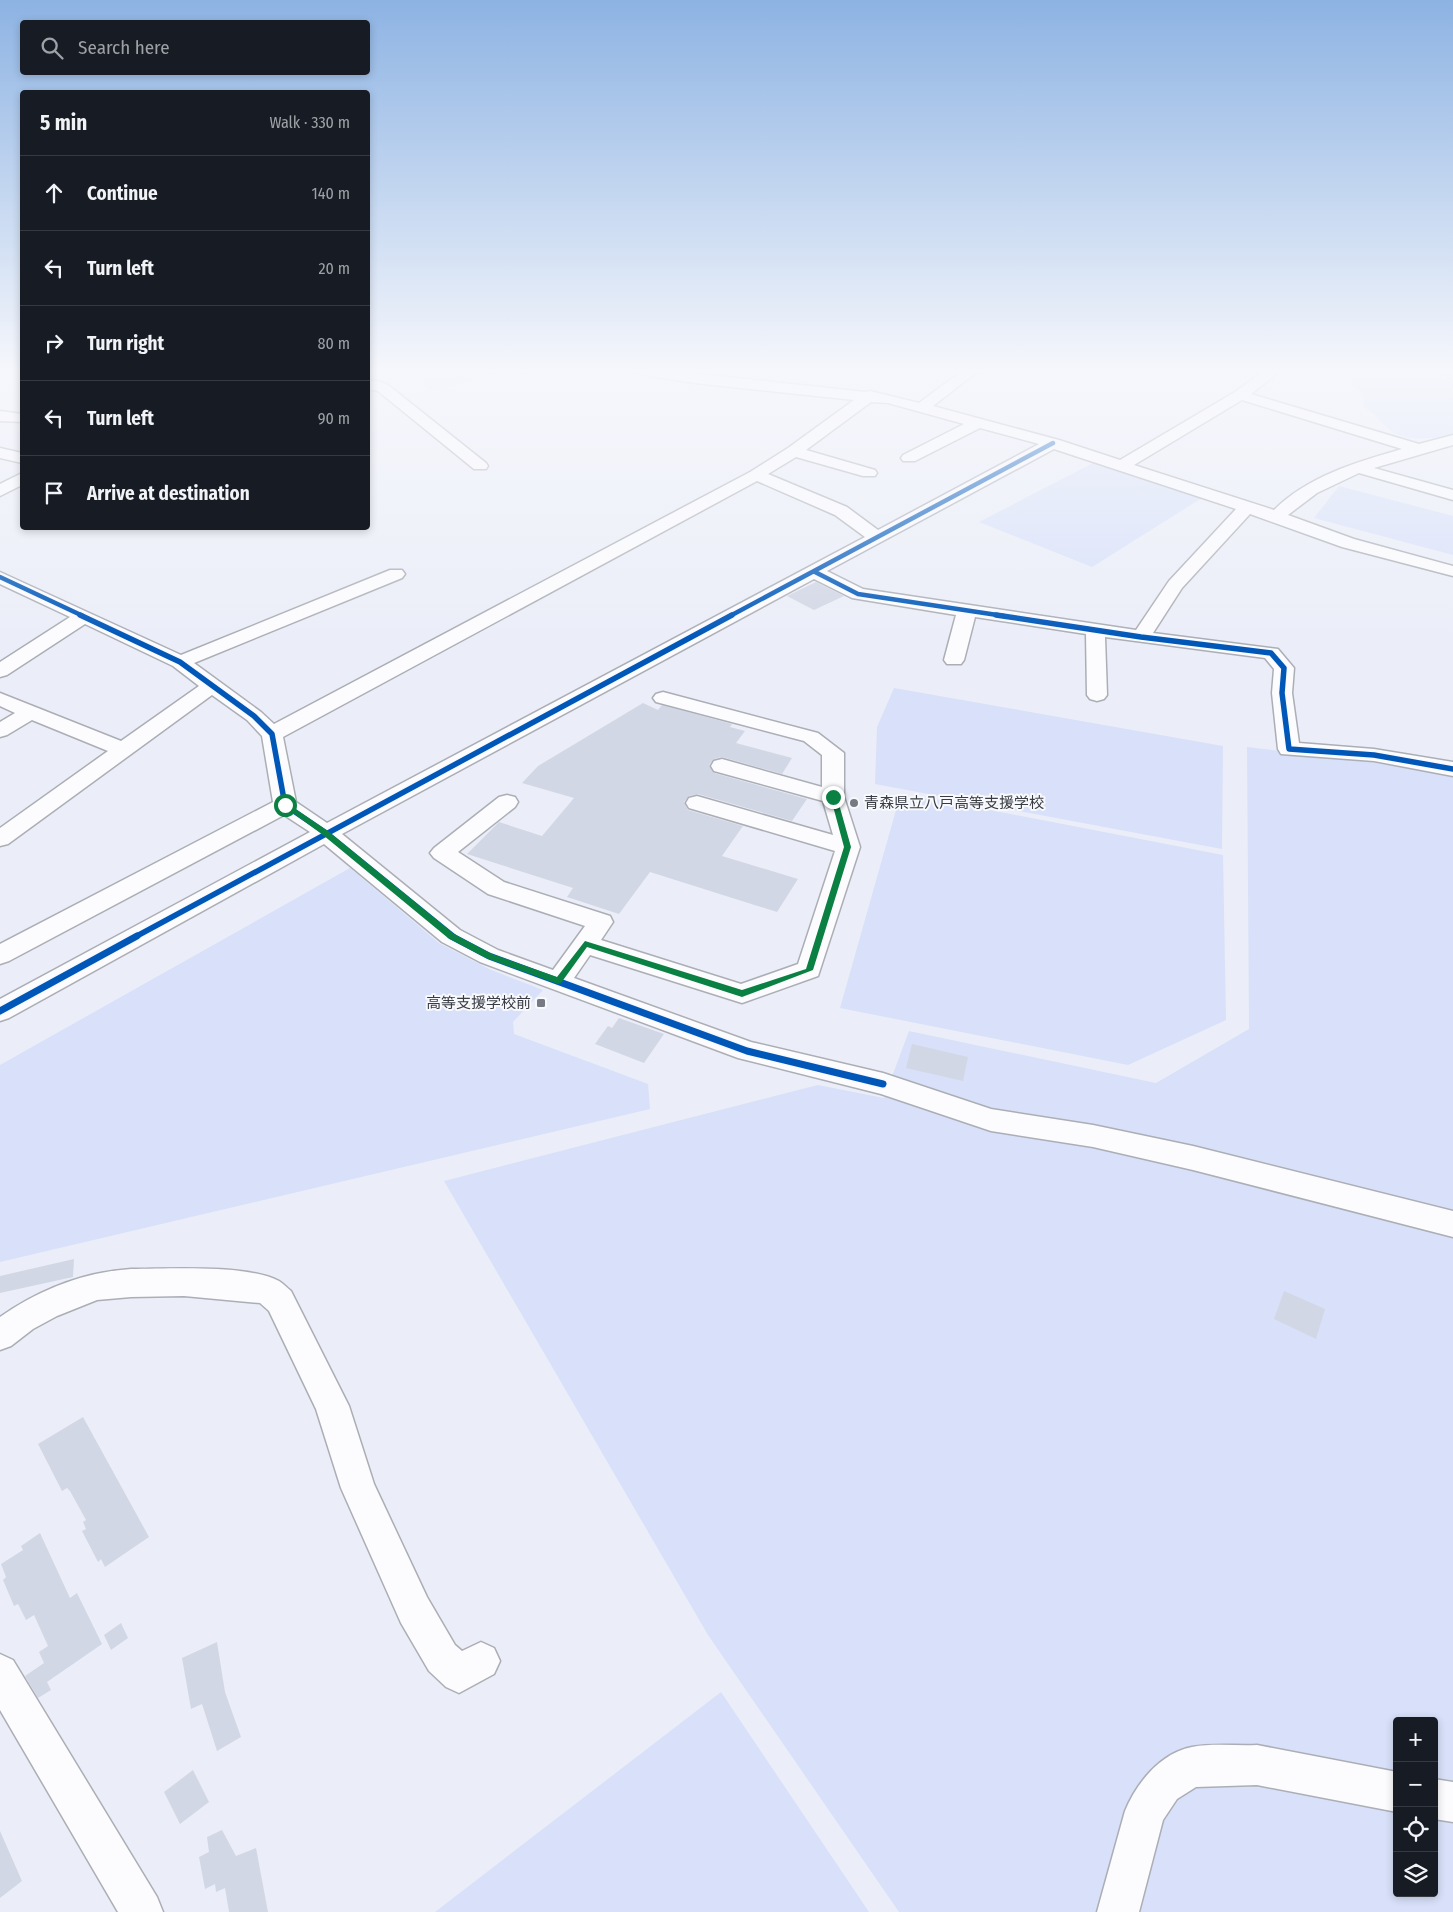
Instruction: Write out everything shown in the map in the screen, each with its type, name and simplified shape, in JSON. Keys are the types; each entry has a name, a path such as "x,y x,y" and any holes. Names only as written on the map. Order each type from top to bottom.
{"street":[{"path":"473,460 480,466"},
{"path":"272,734 756,475 779,460"},
{"path":"825,460 869,473"},
{"path":"0,1011 326,833 1021,460"},
{"path":"1107,460 1248,506 1348,543 1453,571"},
{"path":"1122,465 1130,460"},
{"path":"1277,517 1287,504 1302,494 1358,468 1383,460"},
{"path":"1358,468 1428,489 1453,494"},
{"path":"756,475 841,511 878,538"},
{"path":"0,491 20,479"},
{"path":"1141,637 1175,585 1248,506"},
{"path":"815,572 858,594 1141,637 1271,653 1284,668 1282,693 1289,749 1374,755 1453,769"},
{"path":"180,662 396,574"},
{"path":"0,577 180,662 254,716 272,734 285,805 326,833 451,936 489,956 747,1051 883,1084 991,1120 1093,1136 1174,1154 1453,1224"},
{"path":"954,660 967,610"},
{"path":"0,671 84,617"},
{"path":"1095,630 1097,695"},
{"path":"0,839 212,686"},
{"path":"585,944 742,994 809,970 848,847 833,797 833,753 812,737 663,698"},
{"path":"0,699 28,713 124,750"},
{"path":"0,731 28,713"},
{"path":"722,766 833,797"},
{"path":"507,802 442,853 496,888 601,922 558,981"},
{"path":"697,803 848,847"},
{"path":"0,955 285,805"},
{"path":"0,1336 32,1312 99,1286 159,1283 244,1286 268,1291 280,1301 332,1406 358,1488 414,1610 442,1658 459,1674 482,1662"},
{"path":"0,1673 142,1912"},
{"path":"1118,1912 1144,1811 1162,1785 1191,1767 1256,1765 1393,1791"},
{"path":"1438,1800 1453,1802"}],"shaded area":[{"path":"1095,462 1202,498 1092,567 979,522"},
{"path":"1339,486 1453,516 1453,555 1314,518"},
{"path":"894,688 1223,746 1222,849 875,784 877,727"},
{"path":"1247,747 1359,760 1453,776 1453,1912 899,1912 708,1635 444,1181 818,1085 884,1098 909,1031 1156,1083 1249,1029"},
{"path":"928,798 1223,855 1226,1020 1128,1065 840,1008 896,810"},
{"path":"350,868 439,943 489,969 543,990 513,1022 514,1034 648,1084 650,1109 0,1262 0,1065"},
{"path":"721,1692 869,1912 435,1912"}],"building":[{"path":"816,582 844,596 814,610 787,596"},
{"path":"643,703 658,710 662,705 732,724 730,727 745,731 736,743 792,758 782,774 722,757 714,759 709,765 714,773 807,799 792,821 698,794 689,796 684,802 688,810 743,826 722,856 798,879 777,912 650,872 619,914 567,897 573,888 467,854 499,822 542,836 574,798 522,783 538,766"},
{"path":"619,1018 664,1034 644,1063 595,1044 608,1026 612,1028"},
{"path":"912,1044 968,1057 963,1081 906,1068"},
{"path":"74,1259 73,1277 0,1293 0,1276"},
{"path":"1284,1291 1325,1309 1316,1339 1274,1319"},
{"path":"83,1417 149,1537 105,1567 101,1559 98,1562 82,1531 86,1529 83,1522 86,1520 70,1491 67,1488 62,1491 38,1444"},
{"path":"40,1533 70,1598 77,1593 102,1644 47,1682 51,1690 38,1698 25,1676 44,1663 39,1652 48,1646 34,1615 26,1620 18,1604 14,1606 3,1580 6,1577 1,1564 23,1550 21,1546"},
{"path":"121,1623 128,1638 111,1650 104,1635"},
{"path":"217,1642 225,1692 241,1737 217,1751 202,1704 191,1709 182,1658"},
{"path":"193,1770 209,1802 180,1824 164,1792"},
{"path":"222,1830 236,1856 256,1848 268,1912 229,1912 225,1888 216,1892 215,1884 205,1889 199,1857 209,1852 207,1837"},
{"path":"0,1831 22,1881 0,1898"}],"cycle path":[{"path":"0,1011 326,833 1021,460"},
{"path":"815,572 858,594 1141,637 1271,653 1284,668 1282,693 1289,749 1374,755 1453,769"},
{"path":"0,577 180,662 254,716 272,734 285,805 326,833 451,936 489,956 747,1051 883,1084"}],"place":[{"name":"青森県立八戸高等支援学校","path":"854,803"},
{"name":"高等支援学校前","path":"541,1003"}],"route":[{"path":"285,805 308,823 326,833 400,896 451,936 489,956 558,981 585,944 742,994 809,970 848,847 833,797"}]}
